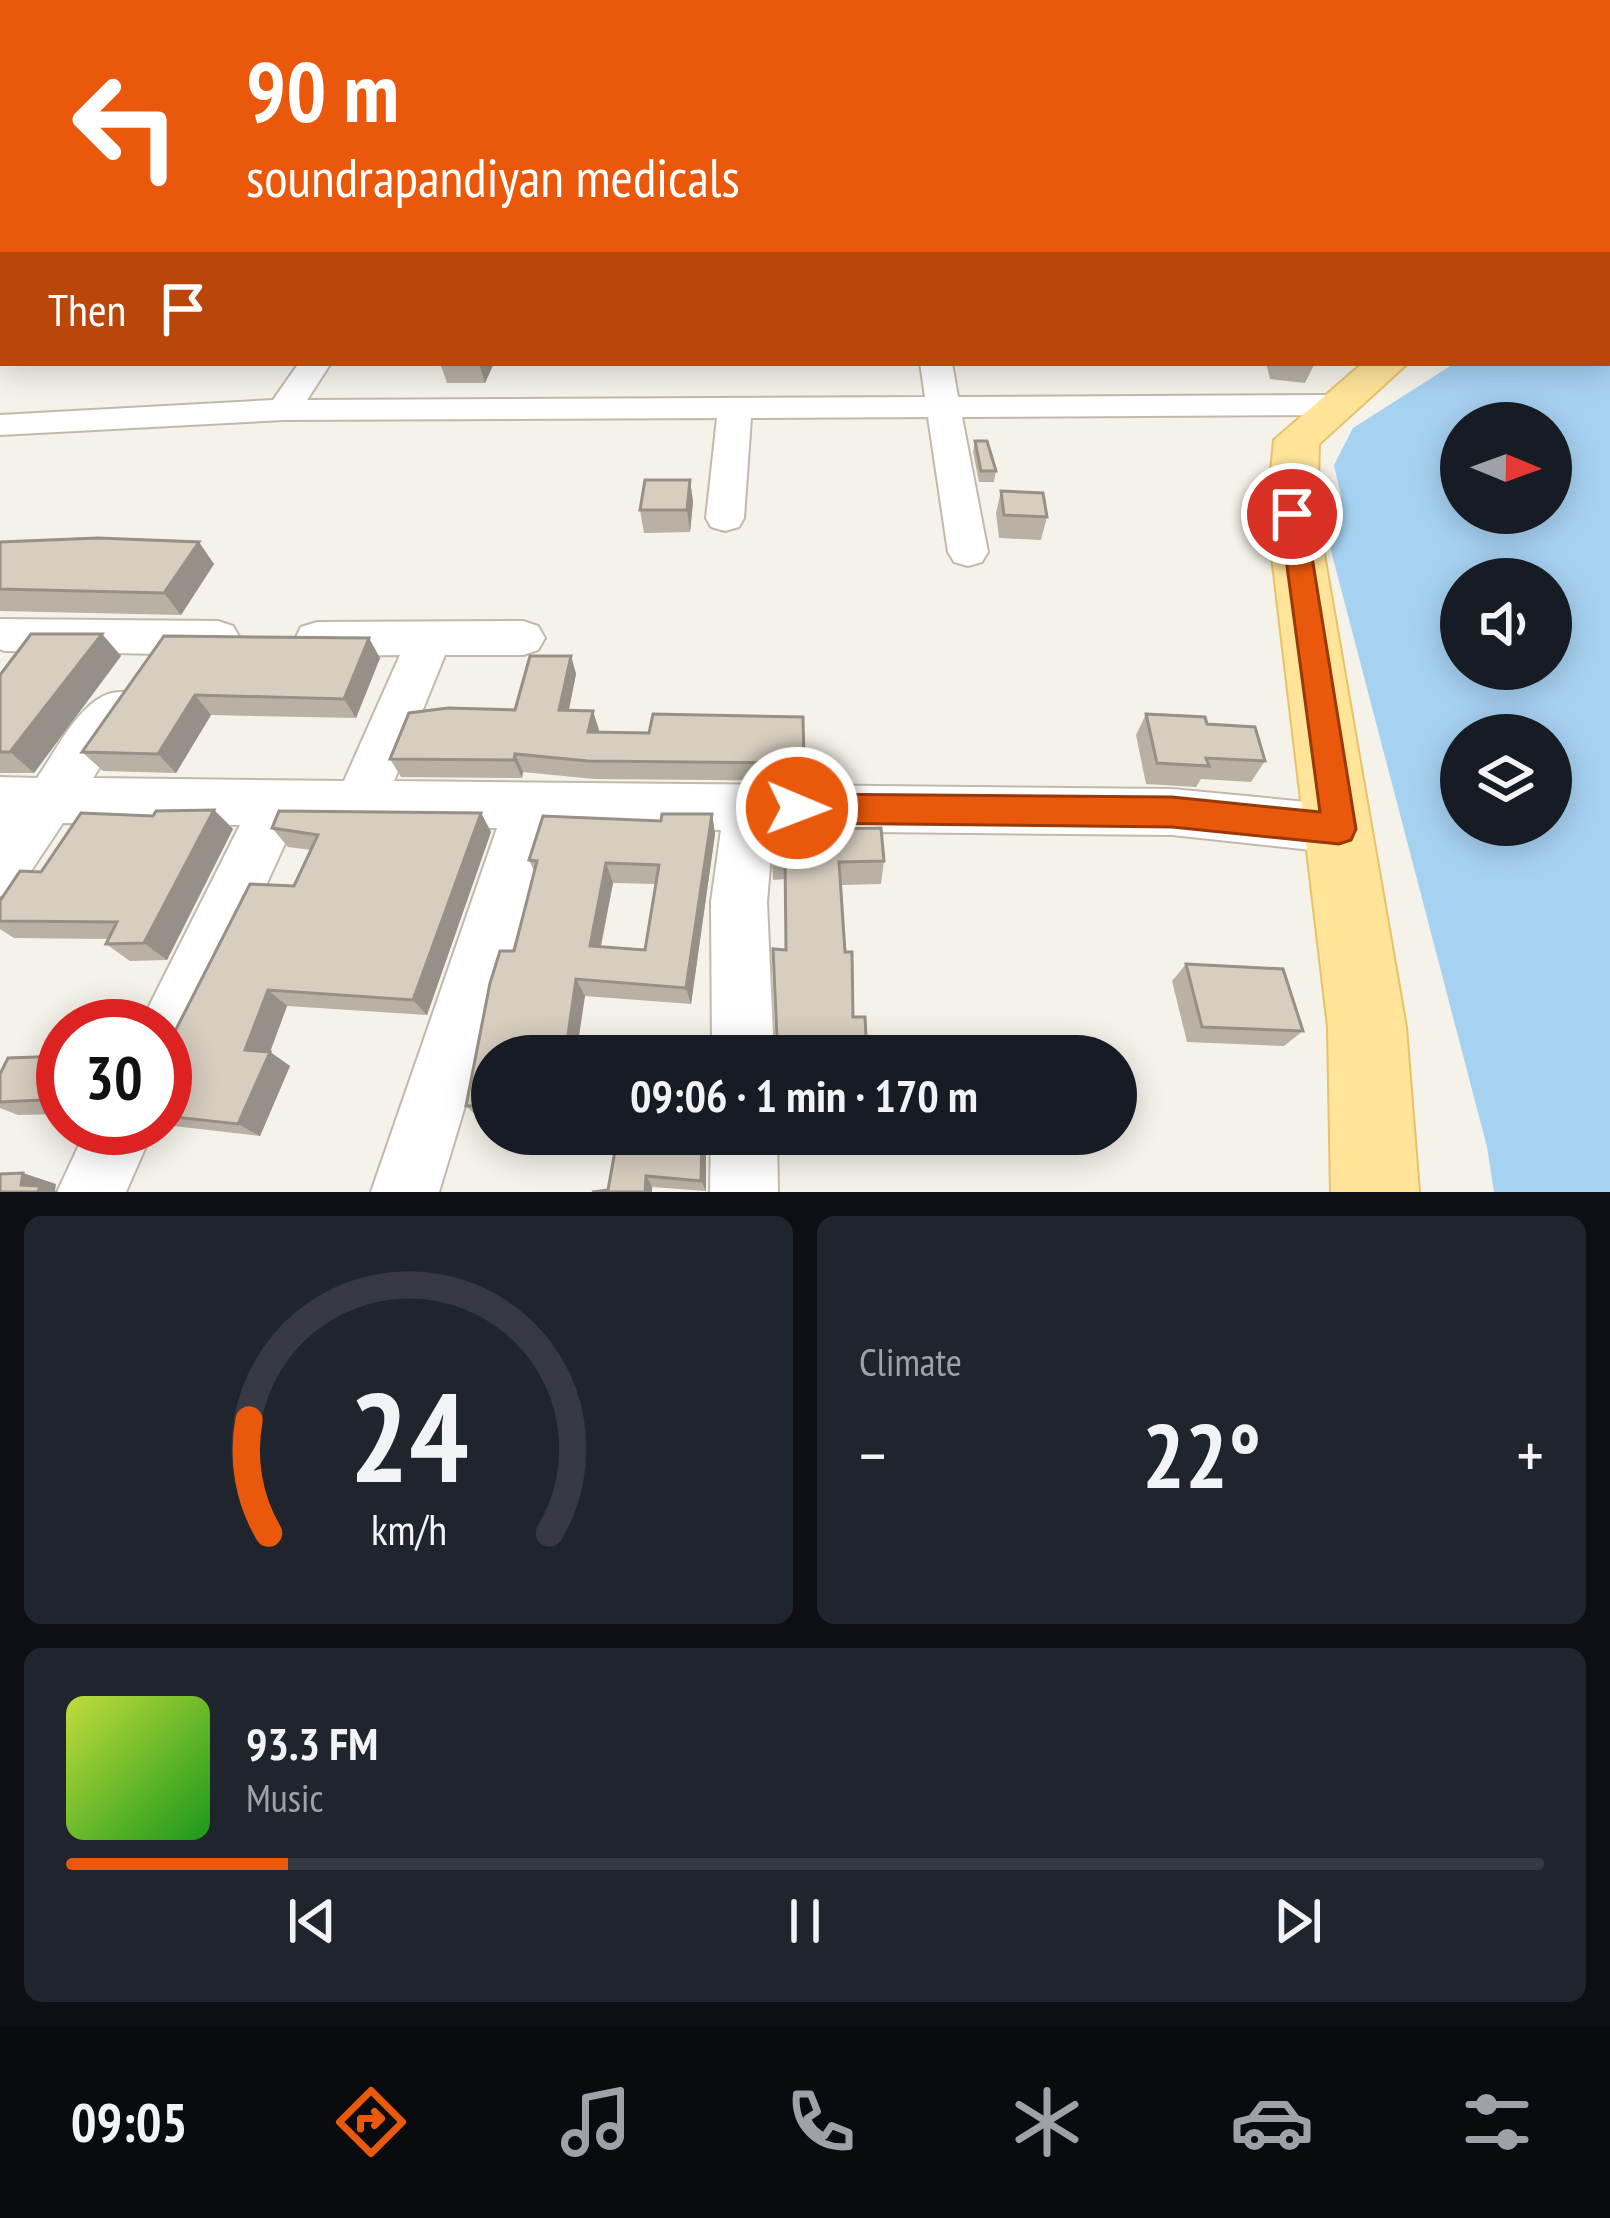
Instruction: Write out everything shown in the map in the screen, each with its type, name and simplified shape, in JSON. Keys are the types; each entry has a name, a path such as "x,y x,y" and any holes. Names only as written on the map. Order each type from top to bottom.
{"main road":[{"path":"1375,1192 1367,1027 1292,514 1297,440 1385,366"}],"street":[{"path":"283,410 313,366"},
{"path":"937,366 968,552"},
{"path":"0,425 283,410 1340,405"},
{"path":"724,518 735,408"},
{"path":"4,634 523,638"},
{"path":"0,871 24,801 164,638"},
{"path":"361,802 429,640"},
{"path":"24,801 1172,812 1339,829"},
{"path":"183,999 277,804"},
{"path":"405,1192 530,805"},
{"path":"742,1035 739,902 750,808"},
{"path":"91,1192 108,1155"},
{"path":"744,1155 744,1192"}],"water":[{"path":"1450,366 1610,366 1610,1192 1494,1192 1487,1147 1329,543 1341,496 1334,465 1353,428"}],"building":[{"path":"975,441 987,441 996,471 981,471"},
{"path":"645,480 690,480 687,510 640,510"},
{"path":"1001,491 1043,493 1047,517 1004,515"},
{"path":"98,538 199,542 164,593 0,589 0,542"},
{"path":"31,634 102,634 10,752 0,752 0,675"},
{"path":"164,636 369,638 344,699 195,695 158,754 82,752"},
{"path":"530,656 571,656 559,710 593,711 588,732 649,733 653,714 803,717 804,763 588,761 515,754 514,760 390,759 409,713 448,708 515,710"},
{"path":"1146,714 1205,717 1207,724 1255,727 1265,761 1206,758 1209,766 1157,763"},
{"path":"214,810 144,943 106,944 117,922 0,921 0,901 20,871 41,872 81,813 153,816 156,811"},
{"path":"279,811 481,813 413,1000 268,990 245,1050 270,1052 238,1124 192,1119 191,999 250,884 294,886 318,835 272,828"},
{"path":"776,811 827,812 828,829 881,828 884,861 839,862 845,952 852,952 853,1017 865,1017 866,1035 777,1035 773,949 786,950 785,856 772,857"},
{"path":"662,814 712,814 686,988 576,979 568,1035 480,1035 500,951 514,951 537,861 529,860 543,816 661,821","holes":["606,863 659,865 645,950 590,946"]},
{"path":"1186,964 1283,969 1303,1031 1202,1027"},
{"path":"36,1057 36,1100 0,1102 0,1074 8,1058"},
{"path":"614,1155 702,1155 701,1181 646,1176 645,1192 592,1192 608,1190"},
{"path":"23,1173 21,1185 40,1186 38,1192 0,1192 0,1174"}],"route":[{"path":"797,808 1172,812 1339,829 1292,514"}]}
